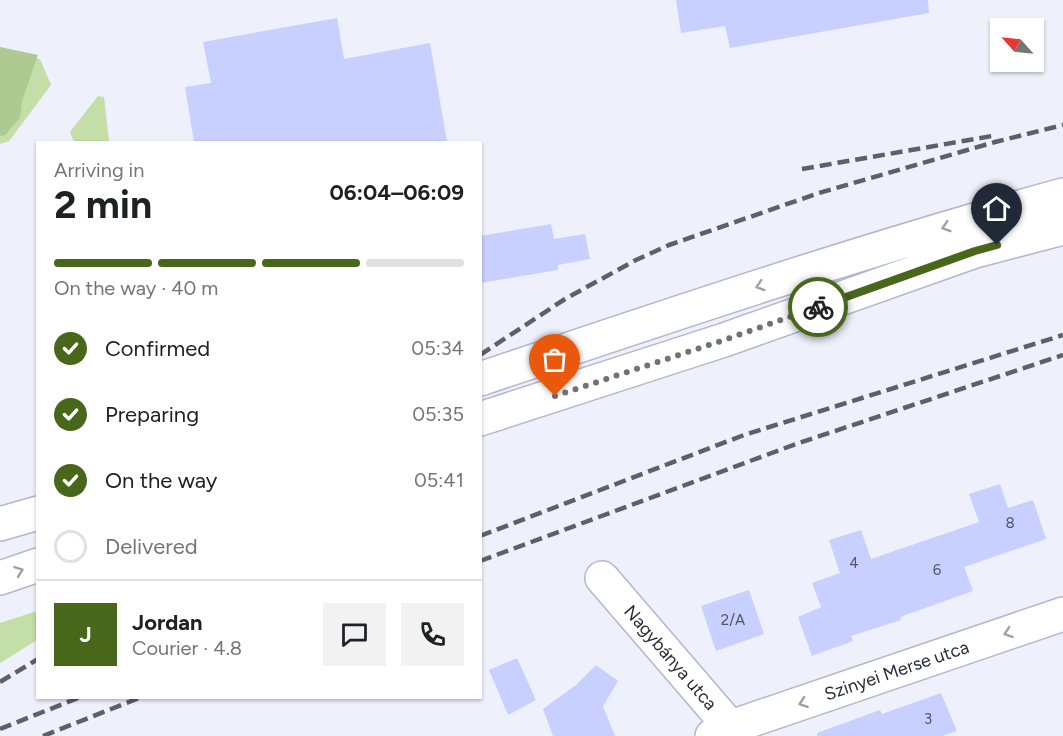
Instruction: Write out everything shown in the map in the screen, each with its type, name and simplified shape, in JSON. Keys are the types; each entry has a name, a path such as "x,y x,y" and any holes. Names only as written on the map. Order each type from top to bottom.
{"main road":[{"path":"482,378 715,300 937,230 1063,195"},
{"path":"482,418 724,340 975,251 1063,228"},
{"path":"0,524 36,514"},
{"path":"0,578 36,566"},
{"name":"Nagybánya utca","path":"602,578 727,733"},
{"name":"Szinyei Merse utca","path":"727,733 1063,614"}],"green space":[{"path":"0,47 38,55 22,101 20,118 5,135 0,136"},
{"path":"0,51 40,59 51,85 9,141 0,144"},
{"path":"98,96 104,97 109,141 74,141 70,132"},
{"path":"36,611 36,641 0,663 0,623"}],"building":[{"path":"676,0 928,0 929,13 730,48 725,26 681,33"},
{"path":"337,18 344,59 430,43 447,141 194,141 185,87 211,83 203,42"},
{"path":"551,224 554,239 585,234 590,259 558,265 558,270 482,283 482,236"},
{"path":"1000,484 1008,508 1033,500 1046,539 964,567 973,591 900,617 901,620 851,636 853,641 812,656 798,617 821,607 812,583 840,573 829,540 861,530 871,559 979,522 969,494"},
{"path":"749,590 764,634 716,651 701,606"},
{"path":"517,658 536,700 508,715 489,670"},
{"path":"596,665 618,681 603,706 615,736 553,736 543,709 576,685"},
{"path":"941,693 957,731 942,736 817,736 817,733 880,710 882,714"}],"railway":[{"path":"482,354 565,299 636,260 669,245 819,193 995,142 1063,125"},
{"path":"802,169 992,136"},
{"path":"482,535 744,435 1063,335"},
{"path":"482,560 796,444 1063,355"},
{"path":"0,682 36,660"},
{"path":"0,729 75,699"},
{"path":"43,736 136,699"}],"way so far":[{"path":"555,396 818,307"}],"route":[{"path":"818,307 997,245"}]}
